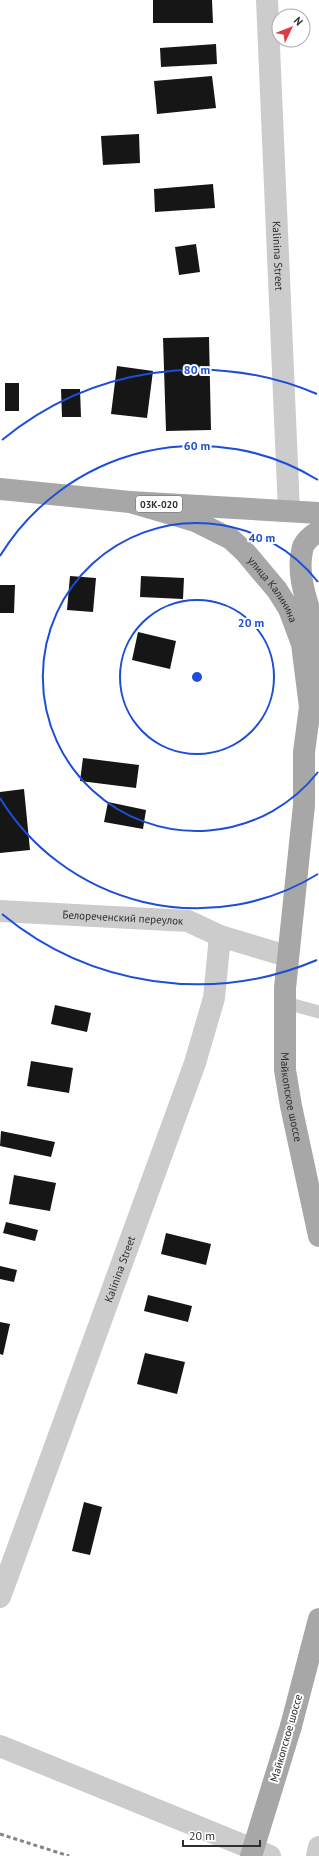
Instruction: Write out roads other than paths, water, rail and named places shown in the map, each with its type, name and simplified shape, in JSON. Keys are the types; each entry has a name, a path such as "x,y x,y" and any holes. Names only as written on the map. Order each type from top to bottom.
{"main road":[{"name":"03К-020","path":"0,489 130,502 319,513"},
{"name":"улица Калинина","path":"130,502 182,517 215,530 231,539 263,571 281,596 297,628 302,644 310,707"},
{"name":"улица Калинина","path":"287,956 304,805 304,752 310,707 316,686 319,649 302,574 302,551 307,540 319,531"},
{"name":"улица Калинина","path":"304,805 319,768"},
{"name":"Майкопское шоссе","path":"287,956 285,988 285,1070 291,1106 319,1236"},
{"name":"Майкопское шоссе","path":"251,1856 291,1726 319,1619"}],"street":[{"name":"Kalinina Street","path":"266,0 289,511"},
{"name":"Белореченский переулок","path":"0,911 188,921 220,936 287,956"},
{"name":"Kalinina Street","path":"0,1597 195,1063 214,998 220,936"},
{"path":"0,1746 270,1856"},
{"path":"317,1856 319,1847"}],"lane":[{"path":"286,1003 319,1012"}],"railway":[{"path":"0,1834 69,1856"}]}
